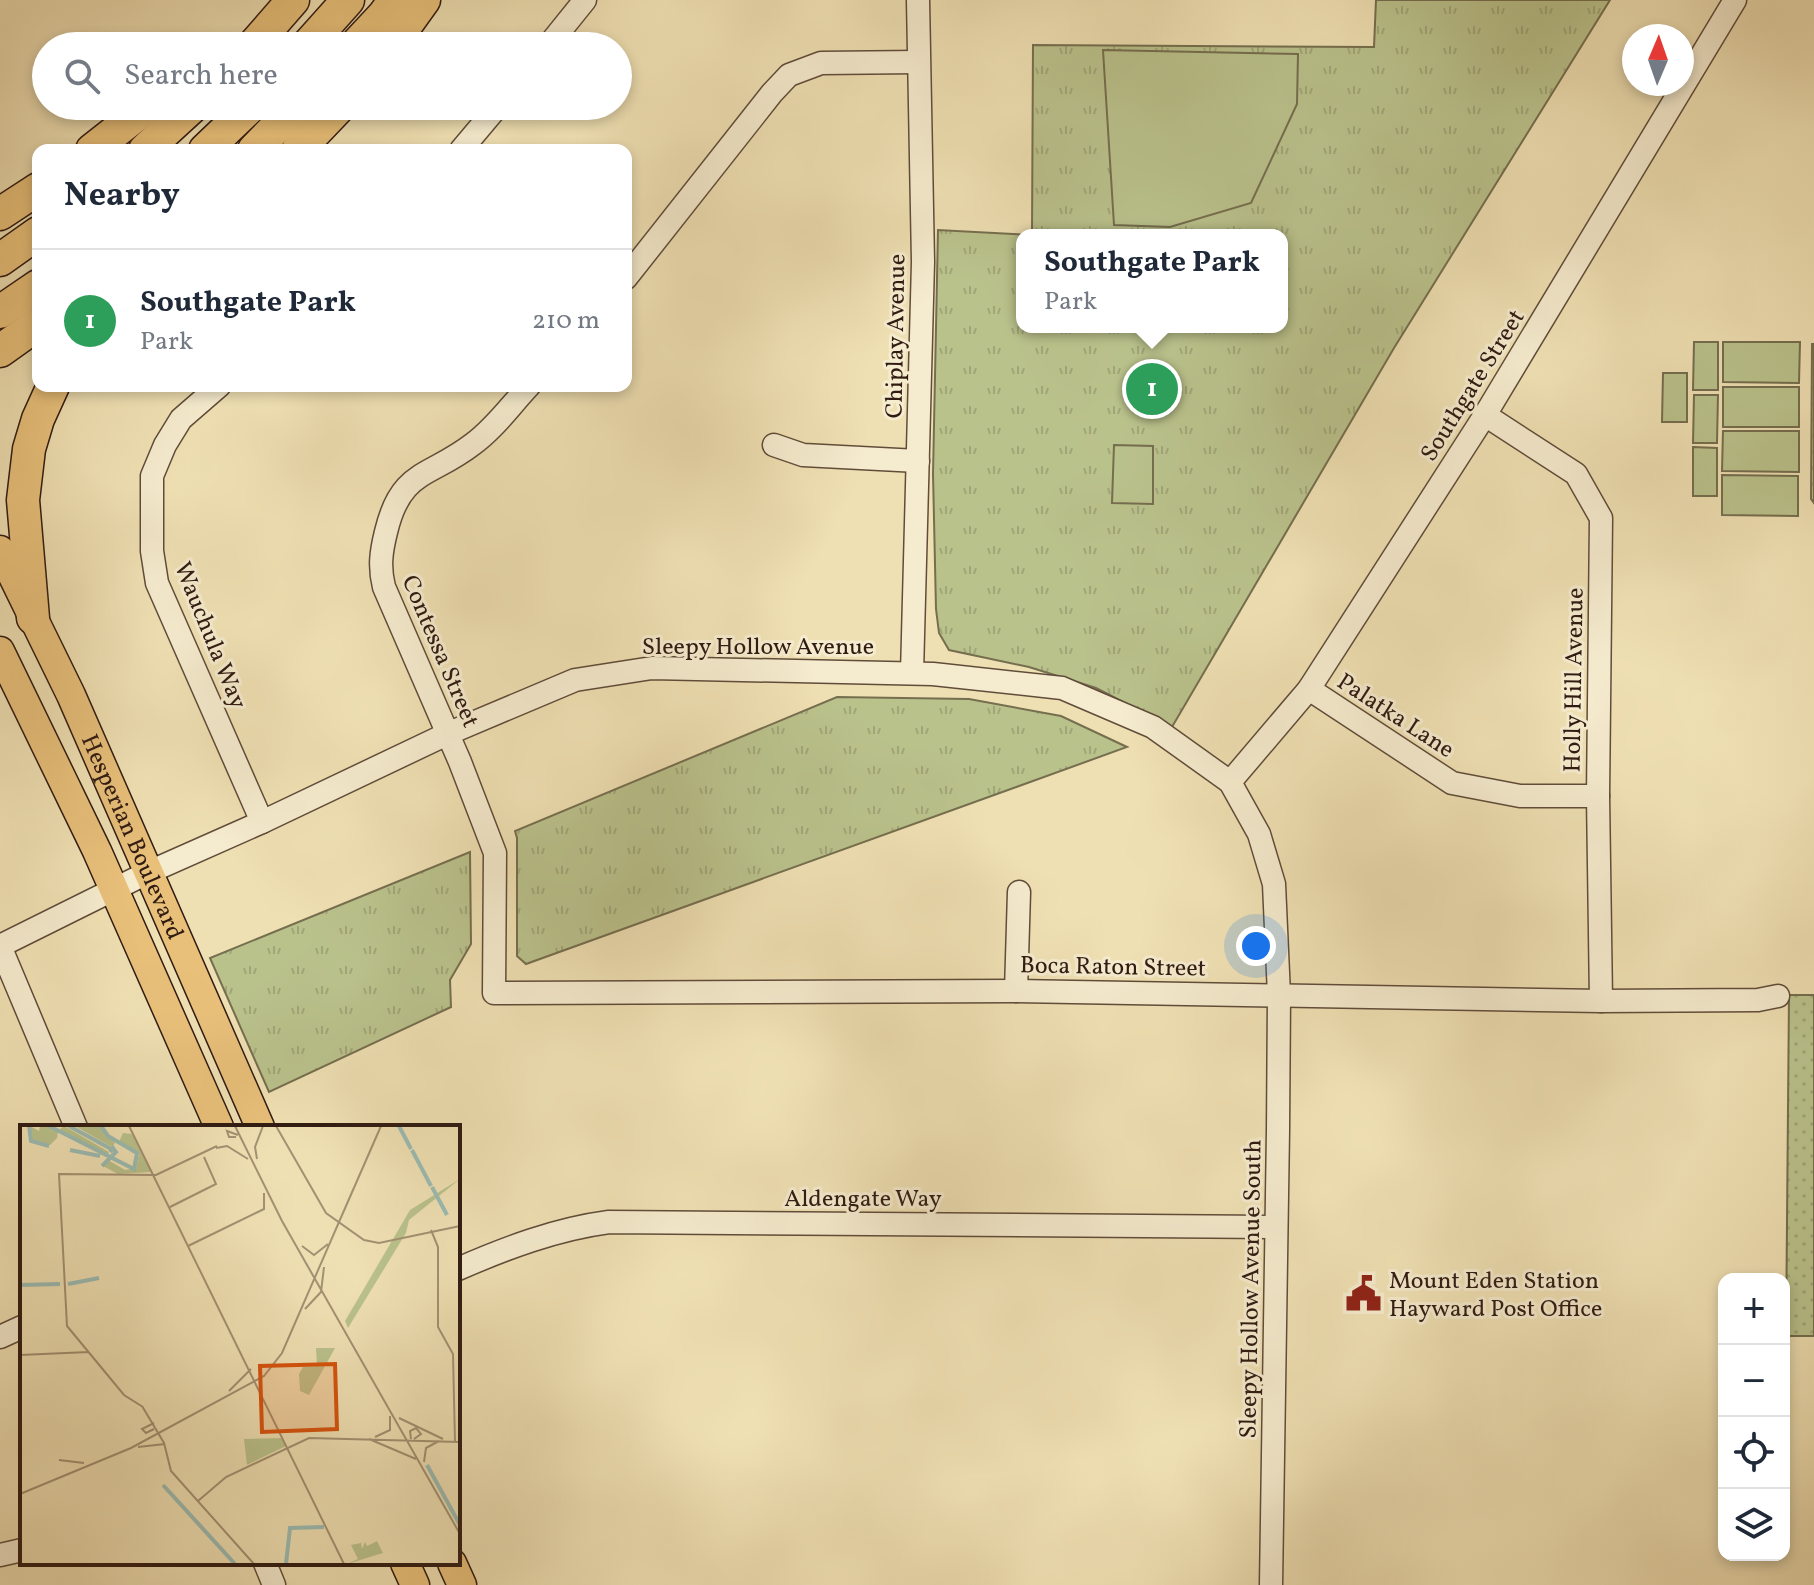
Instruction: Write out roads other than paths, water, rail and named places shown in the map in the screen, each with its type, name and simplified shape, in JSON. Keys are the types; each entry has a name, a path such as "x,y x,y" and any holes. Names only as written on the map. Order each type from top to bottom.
{"highway":[{"path":"263,32 293,0"},
{"path":"319,32 348,0"},
{"path":"368,32 395,0"},
{"path":"401,32 424,0"},
{"path":"100,144 130,120"},
{"path":"152,144 178,120"},
{"path":"211,144 236,120"},
{"path":"260,144 283,120"},
{"path":"304,144 327,120"},
{"path":"0,214 32,193"},
{"path":"0,260 32,237"},
{"path":"0,312 32,290"},
{"path":"0,351 32,328"},
{"path":"33,618 23,500 27,465 38,419 50,392"},
{"path":"0,495 27,465"}],"main road":[{"name":"Hesperian Boulevard","path":"0,550 71,695 259,1125"},
{"name":"Hesperian Boulevard","path":"0,651 115,891 218,1125"},
{"path":"406,1565 415,1585"},
{"path":"453,1565 462,1585"}],"street":[{"path":"559,32 585,0"},
{"name":"Chiplay Avenue","path":"912,673 923,262 918,0"},
{"name":"Southgate Street","path":"1230,782 1309,689 1485,415 1735,0"},
{"path":"632,270 789,75 821,63 918,62"},
{"path":"466,144 486,120"},
{"name":"Wauchula Way","path":"212,392 181,419 165,445 152,476 152,551 157,583 262,822"},
{"name":"Contessa Street","path":"494,993 495,853 384,587 379,567 392,508 402,491 415,479 474,444 523,392"},
{"name":"Holly Hill Avenue","path":"1485,415 1576,474 1601,518 1598,796 1601,1001"},
{"path":"774,445 803,455 918,461"},
{"name":"Sleepy Hollow Avenue","path":"0,946 147,873 447,734 575,680 652,668 912,673 1062,688 1153,727 1230,782 1259,834 1274,884 1279,995"},
{"name":"Palatka Lane","path":"1309,689 1452,783 1520,796 1598,796"},
{"path":"1016,991 1019,892"},
{"path":"0,946 75,1125"},
{"name":"Boca Raton Street","path":"494,993 1016,991 1601,1001 1758,1000 1778,996"},
{"name":"Sleepy Hollow Avenue South","path":"1271,1585 1279,995"},
{"name":"Aldengate Way","path":"460,1268 542,1237 609,1222 1276,1227"},
{"path":"0,1337 20,1328"},
{"path":"0,1555 20,1550"},
{"path":"266,1565 274,1585"}],"place":[{"name":"Southgate Park","path":"1152,389"},
{"name":"Mount Eden Station Hayward Post Office","path":"1363,1294"}]}
